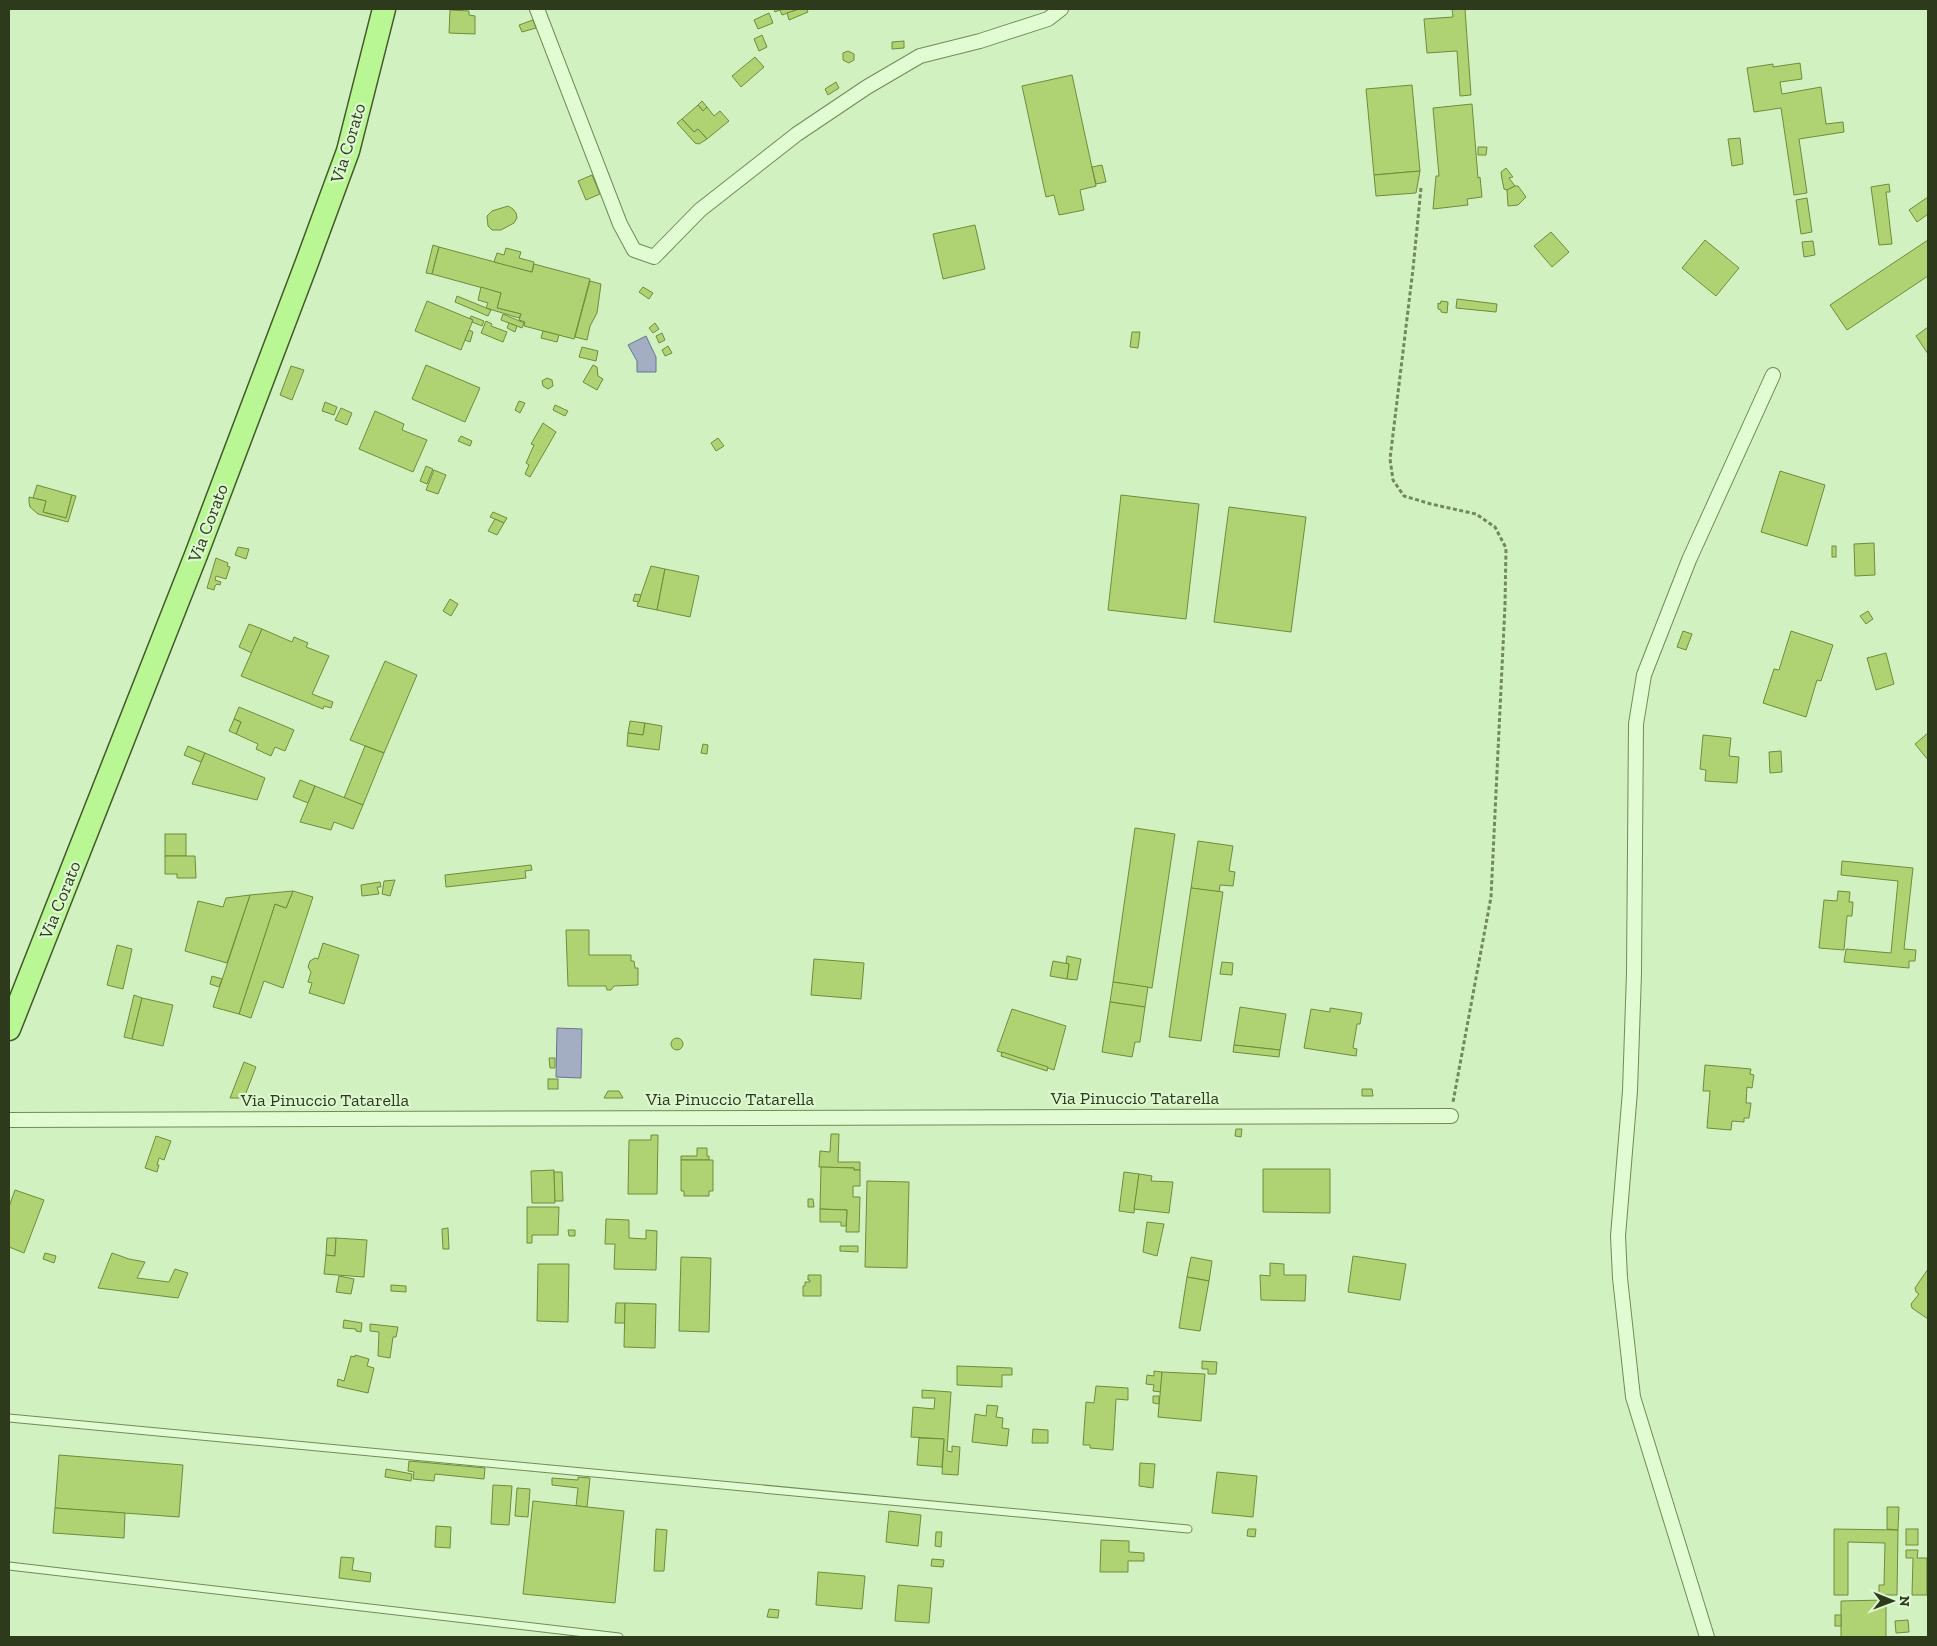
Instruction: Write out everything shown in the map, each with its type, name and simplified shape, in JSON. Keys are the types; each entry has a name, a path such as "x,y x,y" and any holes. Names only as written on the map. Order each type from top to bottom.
{"main road":[{"name":"Via Corato","path":"9,1029 192,564 348,151 384,9"}],"street":[{"path":"537,9 620,224 634,250 654,257 708,204 796,134 867,87 920,56 980,41 1031,24 1048,18 1061,9"},
{"path":"1707,1637 1633,1398 1620,1278 1618,1236 1630,1091 1634,973 1636,724 1644,675 1685,569 1773,375"},
{"name":"Via Pinuccio Tatarella","path":"9,1120 1451,1116"}],"lane":[{"path":"9,1418 1188,1529"},
{"path":"9,1566 619,1637"}],"path":[{"path":"1421,188 1390,459 1394,480 1404,496 1476,514 1495,527 1506,548 1491,897 1451,1116"}],"water":[{"path":"646,336 656,357 656,372 637,372 637,361 628,345"},
{"path":"557,1028 582,1029 581,1078 556,1077"}],"building":[{"path":"774,9 799,9 782,15 780,10 775,12"},
{"path":"799,9 807,9 808,12 789,20 787,13"},
{"path":"1452,9 1465,9 1471,95 1460,96 1457,51 1427,53 1424,19 1453,17"},
{"path":"450,10 469,11 469,15 475,16 475,34 449,33"},
{"path":"769,13 773,23 758,29 754,20"},
{"path":"533,20 536,28 522,32 519,25"},
{"path":"762,35 767,47 759,51 754,39"},
{"path":"904,41 904,48 892,49 892,42"},
{"path":"848,51 854,54 854,60 849,63 843,60 843,53"},
{"path":"755,57 764,67 741,87 732,76"},
{"path":"1800,63 1802,79 1780,82 1782,94 1821,87 1826,124 1843,122 1844,132 1799,139 1807,193 1794,195 1781,108 1754,112 1747,68 1773,64 1773,67"},
{"path":"1072,75 1096,186 1080,190 1084,210 1059,215 1054,195 1046,197 1022,86"},
{"path":"836,82 839,88 828,95 825,89"},
{"path":"1412,85 1420,171 1374,175 1366,89"},
{"path":"702,101 707,107 703,111 698,105"},
{"path":"1472,104 1478,178 1480,177 1482,197 1467,199 1468,205 1433,209 1436,176 1439,176 1433,108"},
{"path":"698,105 703,111 707,107 714,116 720,111 729,121 707,139 698,129 694,132 682,119"},
{"path":"682,119 694,132 698,129 707,139 699,144 695,143 677,123"},
{"path":"1740,138 1743,164 1732,166 1728,139"},
{"path":"1478,147 1487,147 1486,155 1478,155"},
{"path":"1102,165 1106,182 1096,184 1092,167"},
{"path":"1506,168 1513,177 1509,178 1515,186 1507,190 1504,189 1501,172"},
{"path":"1420,171 1416,193 1376,196 1374,175"},
{"path":"592,175 600,194 586,200 578,181"},
{"path":"1889,184 1890,192 1886,192 1892,244 1879,245 1871,187"},
{"path":"1518,186 1526,197 1518,205 1508,206 1507,190"},
{"path":"1928,197 1928,214 1917,222 1909,210"},
{"path":"1807,198 1812,232 1801,234 1796,200"},
{"path":"508,206 516,213 517,218 514,223 501,230 492,230 488,226 487,216 492,211"},
{"path":"975,225 985,269 943,279 933,234"},
{"path":"1551,232 1569,252 1552,267 1534,246"},
{"path":"1705,240 1739,268 1716,296 1682,268"},
{"path":"1928,240 1928,276 1847,330 1830,305"},
{"path":"1813,241 1815,255 1804,257 1802,242"},
{"path":"433,245 439,247 432,274 426,273"},
{"path":"439,247 532,272 534,264 590,279 574,339 524,326 525,322 519,320 521,314 497,308 501,293 432,274"},
{"path":"506,248 521,252 519,258 534,262 532,272 494,262 497,253 504,255"},
{"path":"590,281 601,284 597,313 590,326 587,340 575,337"},
{"path":"481,287 501,293 497,308 521,314 519,318 486,308 488,303 478,300"},
{"path":"643,287 653,293 649,299 639,292"},
{"path":"457,296 491,310 488,316 455,302"},
{"path":"1457,299 1497,304 1496,312 1456,308"},
{"path":"427,301 473,320 461,350 415,331"},
{"path":"1441,301 1448,302 1447,313 1441,312 1438,309 1438,303 1440,304"},
{"path":"503,314 524,323 522,328 501,320"},
{"path":"471,316 484,321 482,326 472,322"},
{"path":"486,321 492,324 491,326 507,332 503,342 481,333"},
{"path":"509,323 517,326 515,332 507,328"},
{"path":"655,323 659,329 653,333 649,328"},
{"path":"1928,327 1928,354 1916,336"},
{"path":"469,330 473,332 470,342 465,340"},
{"path":"543,331 559,335 557,342 541,338"},
{"path":"1132,332 1140,332 1138,348 1130,347"},
{"path":"662,333 665,340 659,343 656,336"},
{"path":"668,346 672,353 665,356 662,350"},
{"path":"582,347 598,351 596,361 579,357"},
{"path":"426,365 480,388 465,422 412,399"},
{"path":"593,365 597,367 598,376 603,379 597,390 583,382"},
{"path":"291,366 304,370 292,400 280,395"},
{"path":"547,378 552,380 553,386 548,389 543,386 542,381"},
{"path":"519,401 525,403 520,413 515,410"},
{"path":"325,402 337,407 334,415 322,411"},
{"path":"555,405 568,411 565,416 553,410"},
{"path":"341,408 352,413 347,425 335,420"},
{"path":"375,411 404,424 402,430 427,440 413,472 359,449"},
{"path":"543,423 556,432 530,477 525,474 529,465 526,463 534,445 531,444"},
{"path":"461,436 472,441 470,446 458,441"},
{"path":"718,438 724,446 716,451 711,443"},
{"path":"426,466 433,469 427,484 420,481"},
{"path":"434,470 446,475 438,494 426,490"},
{"path":"1780,471 1825,485 1807,546 1761,532"},
{"path":"37,485 72,495 66,518 43,512 46,501 33,498"},
{"path":"72,495 76,496 68,522 38,514 30,507 29,497 46,501 43,512 66,518"},
{"path":"1121,495 1199,504 1186,619 1108,610"},
{"path":"1229,507 1306,517 1291,632 1214,622"},
{"path":"493,512 507,518 504,523 490,517"},
{"path":"495,519 504,523 497,535 488,531"},
{"path":"1874,543 1875,575 1855,576 1854,544"},
{"path":"1832,546 1836,546 1836,557 1832,557"},
{"path":"238,547 249,549 246,559 235,555"},
{"path":"216,558 228,563 227,566 230,567 226,579 216,576 215,580 221,582 220,585 217,584 215,586 214,590 207,588"},
{"path":"651,566 665,569 657,610 637,606"},
{"path":"665,569 699,576 690,617 657,610"},
{"path":"635,594 641,595 639,602 633,601"},
{"path":"450,599 458,604 451,616 443,611"},
{"path":"1868,611 1873,619 1866,624 1860,616"},
{"path":"249,624 262,629 252,653 239,647"},
{"path":"262,629 292,642 294,637 308,643 306,647 329,656 312,694 333,702 331,708 324,706 323,709 241,676"},
{"path":"1683,631 1692,634 1686,650 1677,647"},
{"path":"1791,631 1833,645 1821,681 1817,680 1806,717 1763,703 1774,669 1779,670"},
{"path":"1886,653 1894,684 1876,690 1867,658"},
{"path":"385,661 417,675 384,753 350,740"},
{"path":"239,707 294,730 285,751 275,747 271,756 256,749 258,744 236,734 241,722 234,719"},
{"path":"234,719 241,722 236,734 229,731"},
{"path":"630,721 645,723 643,735 628,733"},
{"path":"645,723 662,726 659,750 627,746 628,733 643,735"},
{"path":"1928,733 1928,760 1915,744"},
{"path":"1703,735 1731,738 1729,756 1739,757 1737,783 1705,781 1706,770 1700,769"},
{"path":"703,744 708,745 707,754 701,753"},
{"path":"188,746 205,753 201,762 184,755"},
{"path":"365,746 384,753 363,805 344,798"},
{"path":"1781,751 1782,772 1770,773 1769,752"},
{"path":"205,753 265,778 257,800 192,784"},
{"path":"300,780 315,786 308,803 293,797"},
{"path":"315,786 363,805 353,829 334,822 331,830 300,822"},
{"path":"1135,828 1175,834 1152,988 1113,982"},
{"path":"165,834 186,834 186,856 165,856"},
{"path":"1198,841 1233,846 1229,871 1235,872 1233,886 1220,885 1219,892 1191,888"},
{"path":"165,856 195,856 196,878 177,878 177,874 165,874"},
{"path":"1842,861 1913,868 1904,949 1916,950 1915,961 1909,961 1909,968 1844,962 1846,949 1891,953 1898,881 1841,875"},
{"path":"531,865 532,870 525,871 526,878 446,887 445,875"},
{"path":"395,880 390,896 382,894 384,881"},
{"path":"380,882 381,887 377,887 379,894 362,896 361,885"},
{"path":"1191,888 1223,892 1201,1041 1169,1037"},
{"path":"293,891 313,897 283,988 264,981 251,1018 239,1014 275,904 286,908"},
{"path":"293,891 286,908 275,904 239,1014 213,1007 250,895"},
{"path":"1838,891 1850,892 1849,902 1853,902 1852,916 1847,916 1844,950 1819,948 1824,900 1837,901"},
{"path":"250,895 227,963 185,951 198,901 223,907 226,898"},
{"path":"566,930 589,930 589,955 631,955 631,961 634,961 635,968 638,968 638,985 614,986 611,990 607,990 606,986 568,986"},
{"path":"323,943 359,955 344,1004 309,993 312,983 308,982 311,972 308,967 310,961 315,958 318,959"},
{"path":"117,945 132,949 123,989 107,985"},
{"path":"1067,956 1081,959 1077,980 1067,979 1069,964 1066,963"},
{"path":"814,959 864,963 861,999 811,995"},
{"path":"1053,961 1069,964 1067,979 1050,976"},
{"path":"1222,962 1233,963 1232,975 1220,974"},
{"path":"212,976 222,979 219,987 210,984"},
{"path":"1113,982 1148,987 1145,1007 1110,1002"},
{"path":"134,995 142,998 132,1039 124,1037"},
{"path":"142,998 173,1005 163,1046 132,1039"},
{"path":"1110,1002 1145,1007 1140,1042 1135,1042 1132,1057 1102,1052"},
{"path":"1240,1007 1286,1014 1280,1050 1234,1045"},
{"path":"1330,1008 1362,1013 1360,1024 1357,1024 1353,1048 1357,1049 1356,1056 1304,1048 1311,1009 1330,1012"},
{"path":"1012,1009 1066,1026 1054,1070 997,1051"},
{"path":"679,1038 682,1039 682,1049 675,1050 672,1049 671,1042 672,1039"},
{"path":"1234,1045 1280,1050 1279,1057 1233,1052"},
{"path":"1002,1052 1048,1067 1047,1071 1001,1056"},
{"path":"549,1058 555,1058 555,1068 550,1068"},
{"path":"244,1062 256,1067 244,1098 230,1098"},
{"path":"1705,1065 1751,1069 1750,1074 1754,1075 1752,1088 1747,1087 1746,1103 1751,1103 1749,1118 1744,1118 1744,1122 1732,1121 1731,1130 1707,1128 1710,1091 1703,1091"},
{"path":"548,1079 558,1079 558,1089 548,1089"},
{"path":"1362,1089 1372,1089 1373,1096 1362,1096"},
{"path":"608,1091 619,1091 623,1098 604,1098"},
{"path":"1236,1129 1242,1129 1241,1137 1235,1136"},
{"path":"831,1134 839,1134 838,1162 860,1162 860,1170 854,1170 854,1168 819,1167 820,1151 830,1152"},
{"path":"651,1135 658,1135 657,1194 628,1194 629,1140 651,1140"},
{"path":"156,1136 171,1141 164,1160 159,1158 157,1172 145,1168"},
{"path":"697,1148 707,1148 709,1160 681,1160 681,1156 697,1156"},
{"path":"681,1160 713,1160 713,1191 709,1191 709,1196 684,1196 684,1191 681,1191"},
{"path":"821,1167 854,1168 854,1170 860,1170 860,1186 853,1186 853,1197 860,1197 859,1232 846,1232 847,1210 820,1209"},
{"path":"1263,1169 1330,1169 1330,1213 1263,1212"},
{"path":"554,1170 555,1203 532,1203 531,1171"},
{"path":"554,1172 562,1172 563,1201 555,1201"},
{"path":"1124,1172 1139,1174 1134,1213 1119,1211"},
{"path":"1139,1174 1152,1176 1151,1181 1173,1182 1169,1213 1134,1209"},
{"path":"867,1181 909,1182 907,1268 865,1267"},
{"path":"15,1190 44,1200 24,1253 9,1247 9,1207"},
{"path":"808,1199 813,1199 814,1207 808,1207"},
{"path":"527,1207 559,1207 558,1235 532,1235 532,1243 527,1243"},
{"path":"820,1209 847,1210 846,1226 841,1226 841,1222 820,1222"},
{"path":"606,1219 629,1220 629,1238 646,1239 646,1230 657,1231 656,1270 614,1269 615,1244 605,1244"},
{"path":"1147,1222 1164,1224 1157,1256 1143,1252"},
{"path":"448,1228 449,1249 443,1249 442,1229"},
{"path":"568,1230 575,1230 575,1236 569,1236"},
{"path":"327,1238 336,1238 335,1256 326,1255"},
{"path":"336,1238 367,1240 364,1277 324,1274 326,1255 335,1256"},
{"path":"840,1246 858,1246 858,1252 840,1251"},
{"path":"45,1253 56,1256 54,1263 43,1259"},
{"path":"112,1253 145,1262 137,1278 169,1282 175,1269 188,1273 178,1298 98,1288"},
{"path":"1353,1256 1406,1264 1400,1300 1348,1292"},
{"path":"681,1257 711,1258 709,1332 679,1331"},
{"path":"1191,1257 1212,1261 1209,1281 1187,1277"},
{"path":"1270,1263 1284,1264 1284,1275 1306,1275 1305,1301 1261,1300 1260,1275 1270,1276"},
{"path":"538,1264 569,1264 568,1322 537,1321"},
{"path":"1928,1269 1928,1319 1912,1308 1911,1304 1919,1294 1915,1288"},
{"path":"808,1275 821,1275 821,1296 803,1296 805,1282 810,1282"},
{"path":"339,1276 354,1279 351,1294 336,1292"},
{"path":"1187,1277 1209,1281 1200,1331 1179,1328"},
{"path":"391,1285 406,1286 406,1292 391,1291"},
{"path":"616,1303 625,1303 625,1323 615,1323"},
{"path":"625,1303 656,1304 655,1348 624,1347"},
{"path":"344,1320 362,1323 361,1332 356,1331 356,1329 343,1328"},
{"path":"370,1324 398,1327 396,1337 393,1337 390,1358 378,1356 379,1332 370,1331"},
{"path":"355,1355 369,1359 367,1366 374,1368 368,1393 337,1386 338,1379 344,1381 351,1356 355,1357"},
{"path":"1202,1361 1217,1362 1216,1374 1208,1374 1208,1369 1202,1369"},
{"path":"957,1366 1012,1368 1012,1375 1002,1375 1002,1387 957,1385"},
{"path":"1154,1371 1162,1372 1161,1392 1153,1391 1154,1385 1146,1384 1147,1375 1154,1376"},
{"path":"1162,1372 1205,1374 1201,1421 1158,1417"},
{"path":"1096,1386 1128,1388 1128,1400 1116,1399 1113,1450 1090,1448 1090,1445 1083,1445 1086,1402 1094,1403"},
{"path":"922,1390 951,1392 947,1451 952,1452 952,1446 960,1447 958,1475 942,1474 944,1439 911,1437 913,1407 934,1409 935,1398 922,1398"},
{"path":"1153,1396 1159,1396 1159,1404 1153,1403"},
{"path":"987,1405 998,1406 996,1417 1003,1418 1002,1428 1009,1429 1007,1446 972,1442 975,1414 986,1416"},
{"path":"1033,1429 1048,1430 1048,1443 1032,1443"},
{"path":"919,1438 944,1439 942,1467 917,1465"},
{"path":"59,1455 183,1465 179,1517 55,1508"},
{"path":"409,1461 485,1468 484,1479 435,1474 434,1481 413,1479 414,1472 408,1471"},
{"path":"1140,1463 1155,1464 1153,1488 1139,1486"},
{"path":"386,1469 412,1474 411,1481 385,1477"},
{"path":"1217,1472 1257,1476 1253,1517 1212,1513"},
{"path":"578,1477 590,1478 587,1507 576,1506 578,1488 552,1485 552,1478 578,1480"},
{"path":"493,1485 512,1486 509,1525 491,1524"},
{"path":"517,1488 530,1489 528,1517 515,1516"},
{"path":"533,1501 624,1511 615,1603 523,1594"},
{"path":"1887,1507 1899,1507 1898,1530 1887,1529"},
{"path":"55,1508 125,1513 124,1538 53,1533"},
{"path":"889,1511 921,1515 918,1546 886,1542"},
{"path":"436,1526 451,1527 450,1548 435,1547"},
{"path":"656,1529 667,1530 664,1571 654,1571"},
{"path":"1248,1529 1256,1529 1255,1537 1247,1536"},
{"path":"1834,1529 1898,1530 1897,1595 1879,1595 1879,1585 1884,1585 1885,1543 1848,1542 1848,1595 1834,1595"},
{"path":"1906,1529 1918,1529 1918,1545 1906,1545"},
{"path":"936,1532 942,1532 941,1547 935,1546"},
{"path":"1101,1540 1129,1541 1129,1552 1144,1553 1144,1561 1128,1561 1128,1572 1100,1572"},
{"path":"1906,1550 1918,1550 1917,1558 1927,1558 1927,1595 1912,1595 1913,1558 1906,1558"},
{"path":"341,1557 354,1558 352,1570 371,1573 370,1582 339,1578"},
{"path":"932,1559 944,1560 943,1567 931,1566"},
{"path":"818,1572 865,1576 862,1609 816,1605"},
{"path":"898,1585 932,1588 929,1623 895,1621"},
{"path":"1886,1600 1886,1637 1841,1637 1841,1601"},
{"path":"769,1609 779,1610 778,1618 767,1617"},
{"path":"1835,1615 1841,1615 1841,1626 1835,1626"},
{"path":"1908,1620 1909,1632 1896,1633 1895,1621"}]}
